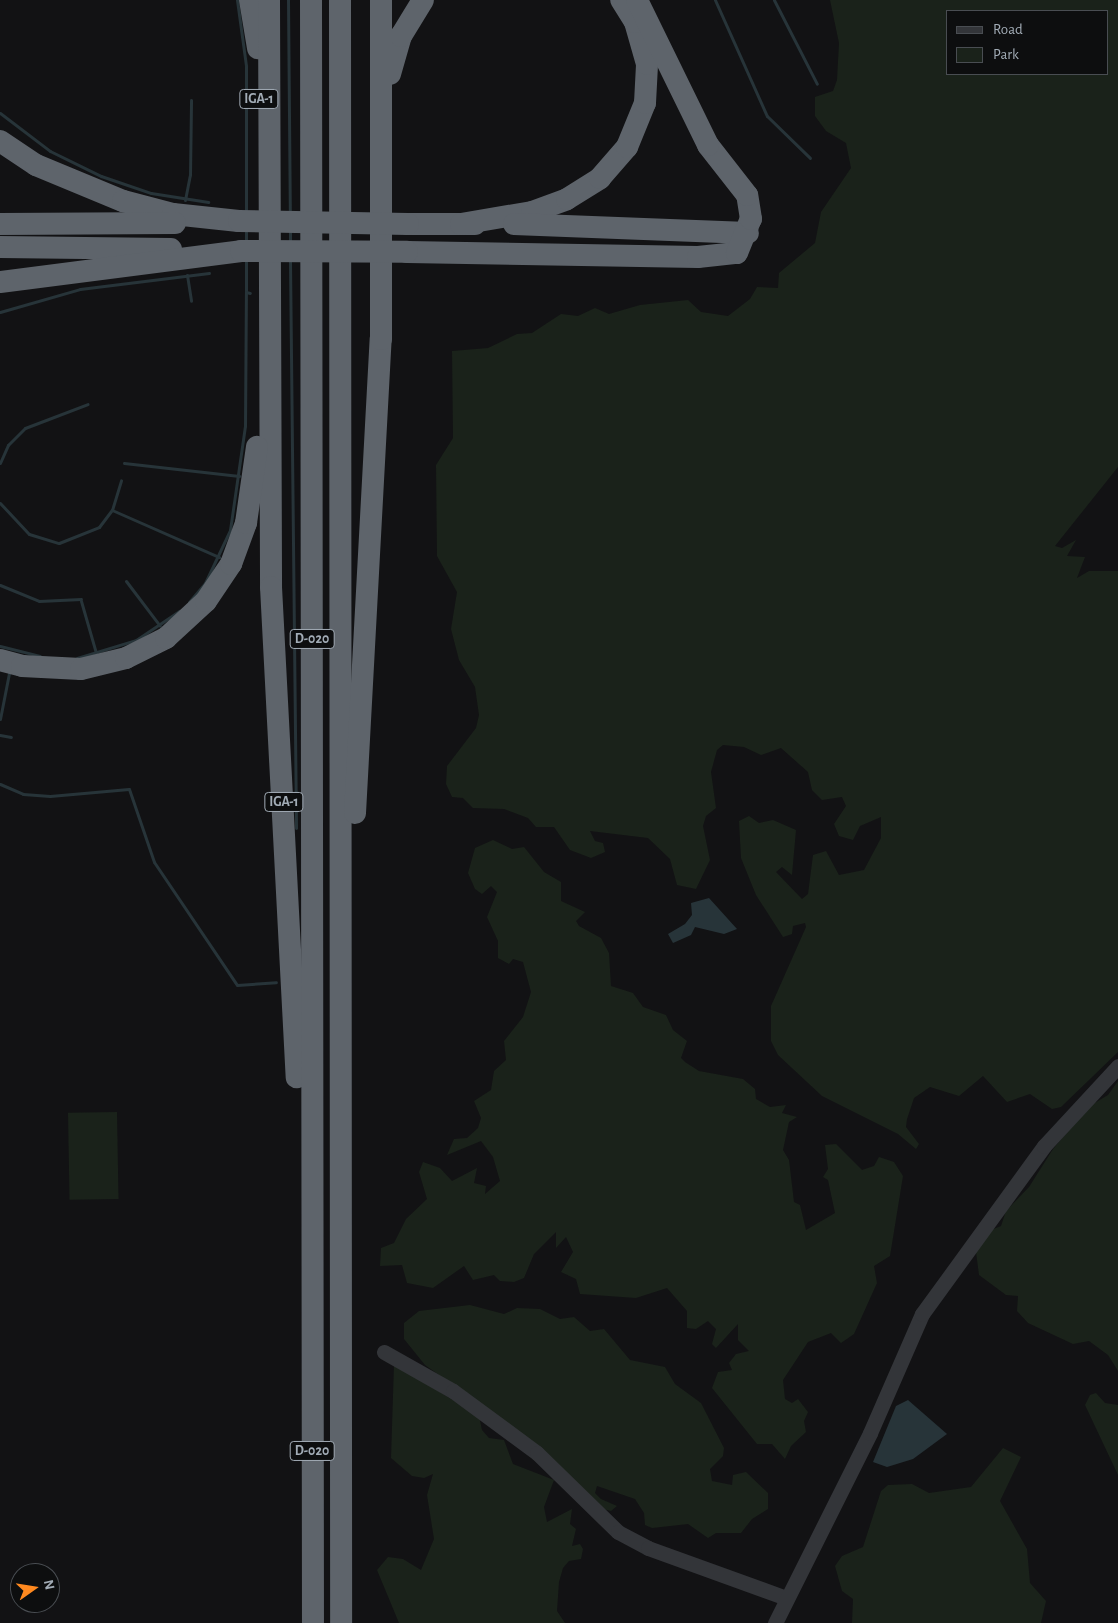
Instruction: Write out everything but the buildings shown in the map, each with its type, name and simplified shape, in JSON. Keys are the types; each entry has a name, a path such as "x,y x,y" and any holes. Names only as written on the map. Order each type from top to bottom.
{"highway":[{"name":"IGA-1","path":"250,0 258,43 261,156 271,198"},
{"name":"IGA-1","path":"269,0 271,587 296,1014 298,1176 312,1279"},
{"name":"D-020","path":"311,0 312,1623"},
{"name":"D-020","path":"340,0 341,1623"},
{"path":"341,1263 352,1200 356,756 381,339 384,182 382,0"},
{"path":"384,182 391,67 407,22 423,0"},
{"path":"461,224 532,212 568,200 600,178 627,147 645,103 647,64 635,22 621,0"},
{"path":"0,247 722,257 737,253 748,233 752,218 747,195 708,145 637,0"},
{"path":"0,132 61,176"},
{"path":"0,141 61,176 150,209 239,221"},
{"path":"0,224 239,221 461,224 748,233"},
{"path":"0,282 241,251"},
{"path":"0,298 149,263"},
{"path":"0,660 57,670 106,664 166,638 206,601 231,564 246,523 257,456 263,353 270,324"}],"street":[{"path":"776,1623 786,1598 870,1433 934,1294 1044,1146 1118,1066"},
{"path":"384,1352 453,1391 526,1445 630,1539 786,1598"}],"green space":[{"path":"830,0 1118,0 1118,467 1055,546 1062,548 1076,540 1067,556 1085,557 1077,578 1089,571 1118,571 1118,1052 1061,1107 1052,1109 1030,1094 1007,1102 983,1076 959,1096 930,1087 914,1098 907,1119 906,1127 919,1144 916,1149 898,1134 822,1096 778,1055 771,1041 771,1006 806,927 805,923 793,926 792,934 783,937 756,895 741,858 739,821 749,816 759,823 773,820 796,830 792,875 782,867 776,872 802,899 808,894 813,855 826,851 839,875 864,870 881,838 881,817 860,826 853,840 839,836 834,824 846,806 842,797 822,800 812,790 808,772 781,748 761,755 744,747 723,745 717,750 711,772 716,808 706,816 703,826 710,860 696,889 677,885 670,859 648,838 590,831 595,841 603,843 605,852 591,858 570,850 554,827 536,827 528,818 504,809 473,808 463,798 452,797 446,784 447,766 476,728 479,715 475,687 459,660 451,629 457,592 437,556 436,465 453,438 452,351 488,348 517,334 532,333 561,314 578,316 595,308 609,314 640,305 688,300 701,312 728,316 750,299 757,287 778,288 779,273 815,243 821,212 851,168 846,143 826,131 815,116 815,97 833,91 837,80 839,43"},
{"path":"493,840 512,849 524,847 544,872 561,882 561,901 585,912 576,921 579,926 601,938 609,953 611,986 633,993 643,1007 666,1015 673,1030 687,1041 681,1058 685,1062 699,1071 743,1079 755,1089 756,1099 770,1107 786,1105 782,1113 797,1117 789,1122 783,1150 789,1160 794,1202 800,1205 806,1230 835,1213 828,1180 823,1177 828,1169 825,1145 836,1144 862,1170 874,1166 879,1157 894,1162 903,1176 890,1256 874,1266 877,1283 854,1334 841,1343 831,1333 808,1342 783,1380 785,1399 792,1403 798,1399 808,1412 804,1421 806,1432 791,1446 785,1459 772,1444 757,1444 712,1388 718,1372 732,1370 729,1363 736,1354 749,1351 738,1340 738,1324 716,1348 712,1344 716,1329 708,1321 696,1329 687,1328 687,1311 667,1288 636,1298 580,1294 576,1279 561,1272 573,1252 566,1237 556,1248 556,1232 534,1254 524,1278 514,1282 500,1281 494,1275 473,1280 464,1266 433,1288 407,1283 402,1265 380,1266 381,1248 394,1243 406,1219 427,1199 419,1172 423,1162 440,1168 452,1181 477,1168 474,1183 486,1186 485,1194 500,1181 493,1157 481,1141 447,1155 454,1139 467,1138 478,1128 481,1118 474,1101 491,1090 494,1071 506,1060 504,1041 523,1017 531,992 523,962 513,959 509,964 498,958 498,941 487,917 497,892 491,886 482,894 475,889 468,873 475,848"},
{"path":"1118,1081 1118,1371 1108,1355 1089,1341 1073,1344 1028,1323 1017,1311 1018,1296 1006,1295 979,1275 976,1252 991,1230 1001,1226 1006,1211 1029,1187 1053,1149 1088,1107 1108,1095"},
{"path":"117,1112 119,1199 70,1200 68,1113"},
{"path":"470,1305 504,1314 517,1308 540,1309 560,1319 574,1317 590,1331 604,1329 630,1360 665,1367 675,1384 701,1403 724,1448 723,1456 710,1469 712,1481 732,1485 733,1475 746,1472 768,1493 768,1509 752,1519 741,1533 716,1533 708,1538 688,1524 652,1528 645,1525 644,1513 635,1499 597,1486 595,1493 601,1499 617,1506 611,1511 603,1509 532,1441 425,1365 404,1339 404,1323 419,1311"},
{"path":"394,1364 479,1416 482,1430 489,1438 504,1440 513,1464 554,1480 544,1507 547,1522 572,1509 570,1524 576,1529 572,1546 580,1544 583,1549 581,1559 569,1561 563,1568 559,1582 557,1611 565,1623 399,1623 377,1570 388,1557 403,1559 421,1570 434,1539 427,1495 433,1474 424,1478 412,1476 391,1458"},
{"path":"1096,1393 1105,1403 1118,1405 1118,1475 1085,1405 1090,1395"},
{"path":"1003,1448 1021,1457 1000,1501 1027,1549 1030,1583 1046,1601 1041,1623 852,1623 853,1599 842,1591 835,1566 842,1556 863,1547 881,1491 888,1485 912,1484 929,1493 971,1487"}],"shaded area":[{"path":"709,898 737,929 724,934 695,927 691,935 673,943 668,934 685,924 692,915 691,903"},
{"path":"908,1400 947,1434 913,1459 887,1467 873,1462 896,1406"}],"waterway":[{"path":"237,0 246,66 246,214"},
{"path":"288,0 290,214"},
{"path":"715,0 767,116 810,158"},
{"path":"774,0 817,84"},
{"path":"185,200 190,175 191,100"},
{"path":"0,113 50,151 101,176 151,193 208,202"},
{"path":"246,230 246,244"},
{"path":"290,231 290,244"},
{"path":"246,260 246,292 250,293"},
{"path":"290,261 296,828"},
{"path":"0,312 80,289 209,273"},
{"path":"187,275 191,301"},
{"path":"189,602 205,583 230,530 245,426 246,292"},
{"path":"0,463 8,445 25,428 88,404"},
{"path":"124,463 239,476"},
{"path":"0,503 29,534 59,543 99,527 112,510 121,480"},
{"path":"112,510 219,557"},
{"path":"126,581 160,626"},
{"path":"0,585 39,601 81,599"},
{"path":"81,601 96,653"},
{"path":"77,658 136,640 179,611"},
{"path":"0,646 40,656"},
{"path":"0,719 9,673"},
{"path":"0,735 11,737"},
{"path":"0,784 23,794 50,796 129,789 154,862 237,985 276,982"}]}
